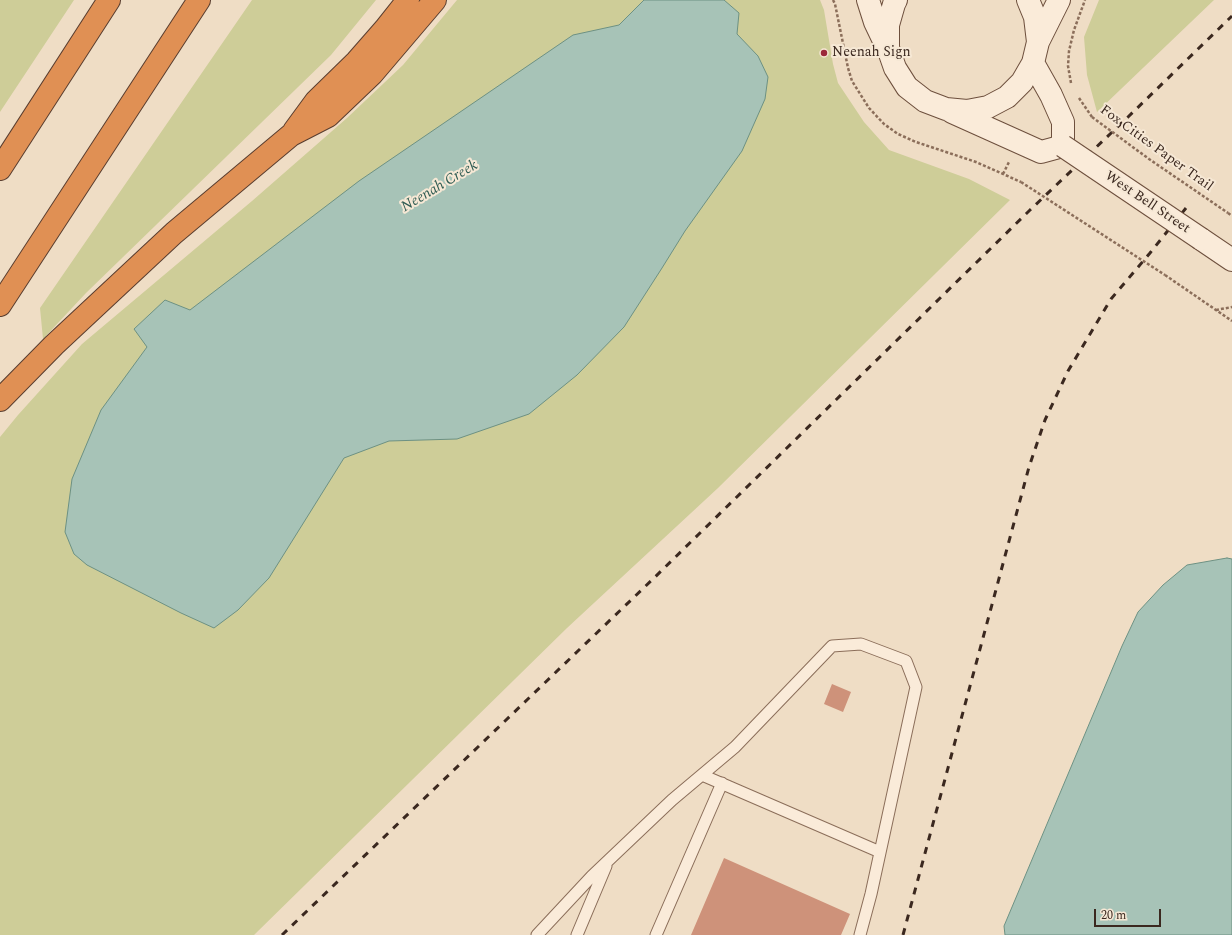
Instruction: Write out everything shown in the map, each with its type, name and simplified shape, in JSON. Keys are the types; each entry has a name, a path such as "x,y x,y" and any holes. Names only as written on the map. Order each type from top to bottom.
{"highway":[{"path":"0,169 109,0"},
{"path":"0,305 199,0"},
{"path":"291,135 316,101 357,61 386,29 408,0"},
{"path":"0,400 54,346 174,233 291,135 328,116 372,74 435,0"}],"main road":[{"path":"868,0 874,22 888,48 894,68 907,87 925,101 1041,152 1063,146 1063,122 1051,95 1033,63"},
{"path":"888,48 888,25 896,0"},
{"path":"1028,0 1035,17 1038,42"},
{"path":"946,109 967,111 988,107 1007,97 1022,82 1033,63 1038,42 1059,0"},
{"name":"West Bell Street","path":"1063,146 1232,260"}],"lane":[{"path":"537,935 607,861 672,800 735,747 832,646 861,644 906,661 916,687 871,894 860,935"},
{"path":"702,775 880,852"},
{"path":"656,935 722,784"},
{"path":"577,935 607,861"}],"path":[{"path":"1073,88 1068,66 1069,51 1074,30 1085,0"},
{"name":"Fox Cities Paper Trail","path":"1076,93 1083,106 1092,117 1149,160 1232,216"},
{"path":"1003,174 1007,166"},
{"path":"1021,182 1165,275 1232,321"},
{"path":"1215,310 1232,307"}],"shaded area":[{"path":"0,0 74,0 0,112"},
{"path":"252,0 376,0 331,55 86,293 43,339 40,308"},
{"path":"457,0 820,0 824,10 833,64 838,83 864,122 889,150 969,179 1010,200 718,488 567,628 254,935 0,935 0,437 82,344 252,201 347,118 403,65"},
{"path":"1099,0 1214,0 1097,112 1087,75 1084,37"}],"water":[{"name":"Neenah Creek","path":"644,0 724,0 739,13 737,34 758,56 768,77 765,99 742,151 685,231 624,327 577,375 529,414 457,439 389,441 344,458 269,578 238,610 214,628 181,613 87,565 74,554 65,532 72,479 101,410 147,347 134,329 165,300 190,310 359,181 573,35 619,25"},
{"path":"1227,558 1232,559 1232,935 1005,935 1004,926 1122,646 1138,612 1163,585 1187,565"}],"building":[{"path":"832,684 851,692 843,712 824,704"},
{"path":"724,858 850,914 841,935 691,935"}],"railway":[{"path":"282,935 654,578 1030,210 1232,16"},
{"path":"903,935 1029,467 1045,420 1068,371 1111,299 1186,208"}],"place":[{"name":"Neenah Sign","path":"824,53"}]}
